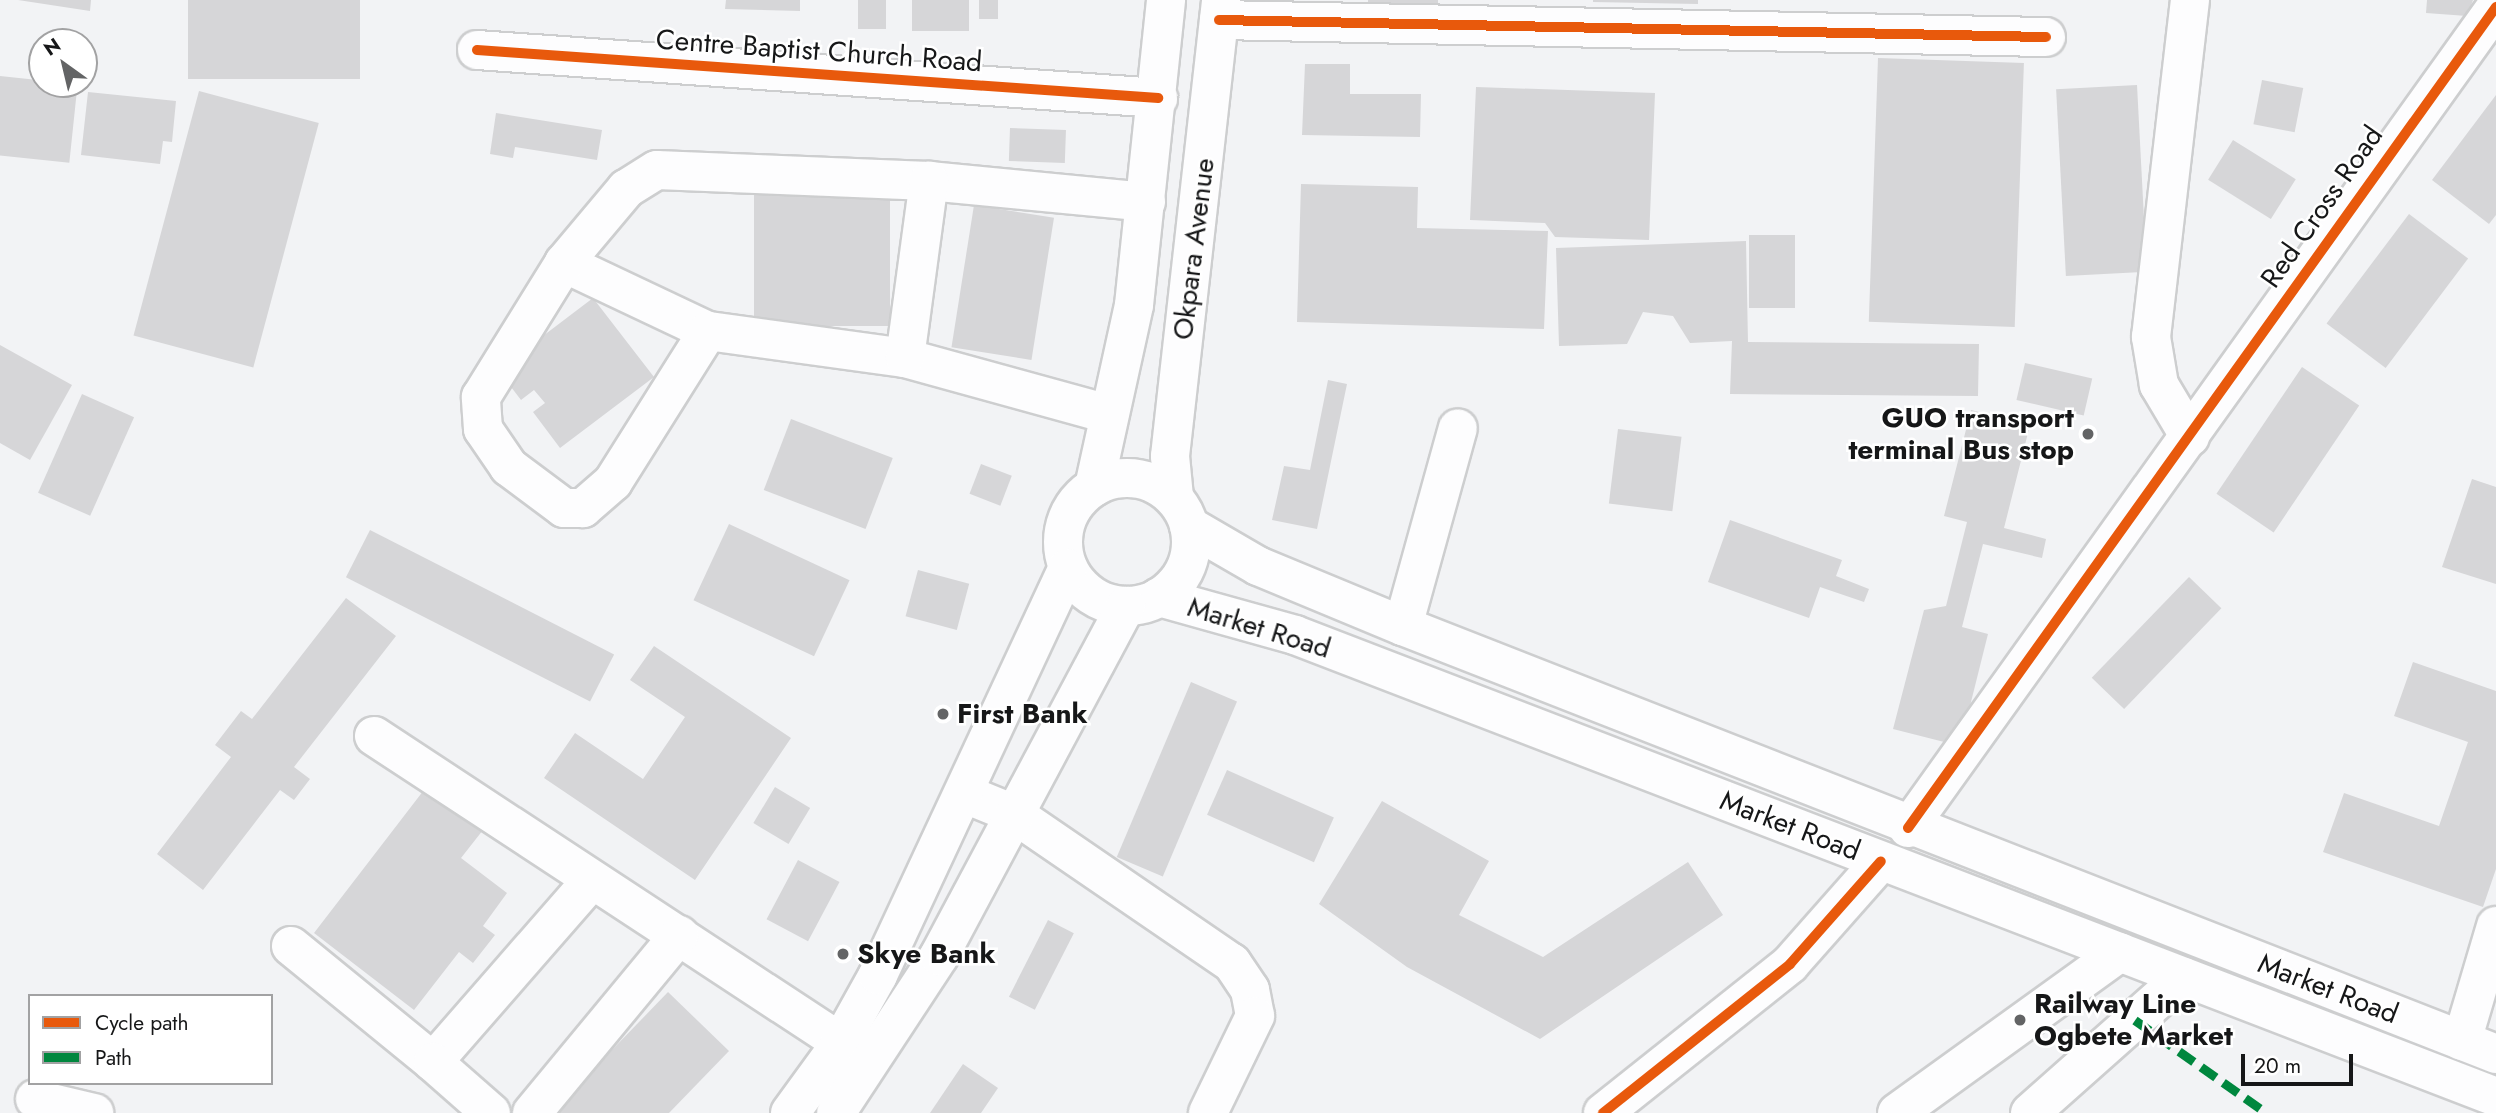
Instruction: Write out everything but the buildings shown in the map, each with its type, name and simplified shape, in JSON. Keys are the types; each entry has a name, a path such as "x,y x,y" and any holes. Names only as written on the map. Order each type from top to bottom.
{"main road":[{"name":"Okpara Avenue","path":"1094,487 1134,304 1158,98 1166,0"},
{"path":"2190,0 2151,337 2159,385 2190,437"},
{"name":"Red Cross Road","path":"1908,828 2190,437 2362,185 2496,7"},
{"name":"Okpara Avenue","path":"1182,512 1170,456 1220,10"},
{"path":"1220,10 2046,37"},
{"name":"Centre Baptist Church Road","path":"477,50 1158,98"},
{"path":"708,331 613,482 583,508 564,508 509,467 483,429 481,397 564,262 626,189 657,170 929,181 1146,202"},
{"path":"905,358 929,181"},
{"path":"564,262 708,331 905,358 1110,414"},
{"path":"1403,626 1458,428"},
{"path":"790,1113 838,1047 965,794 1068,568 1065,523 1094,487 1136,478 1182,512 1186,566 1142,602 1014,814 939,956 872,1063 836,1113"},
{"name":"Market Road","path":"1182,512 1258,566 1403,626 1908,828 2479,1048"},
{"path":"1068,568 1091,596 1142,602"},
{"name":"Market Road","path":"1142,602 1295,635 2496,1097"},
{"path":"374,736 591,881 679,935 838,1047 872,1063"},
{"path":"965,794 1014,814 1232,963 1250,990 1255,1016 1208,1113"},
{"path":"1603,1113 1790,964 1881,861"},
{"path":"433,1062 591,881"},
{"path":"2479,1048 2496,926"},
{"path":"532,1113 679,935"},
{"path":"292,946 491,1113"},
{"path":"1897,1113 2120,952"},
{"path":"2030,1113 2183,977"},
{"path":"35,1099 94,1113"}],"marked path":[{"path":"2135,1020 2267,1113"}],"cycle path":[{"path":"1908,828 2496,7"},
{"path":"1219,20 2046,37"},
{"path":"477,50 1158,98"},
{"path":"1603,1113 1790,964 1881,861"}],"place":[{"name":"GUO transport terminal Bus stop","path":"2088,434"},
{"name":"First Bank","path":"943,714"},
{"name":"Skye Bank","path":"843,954"},
{"name":"Railway Line Ogbete Market","path":"2020,1020"}]}
